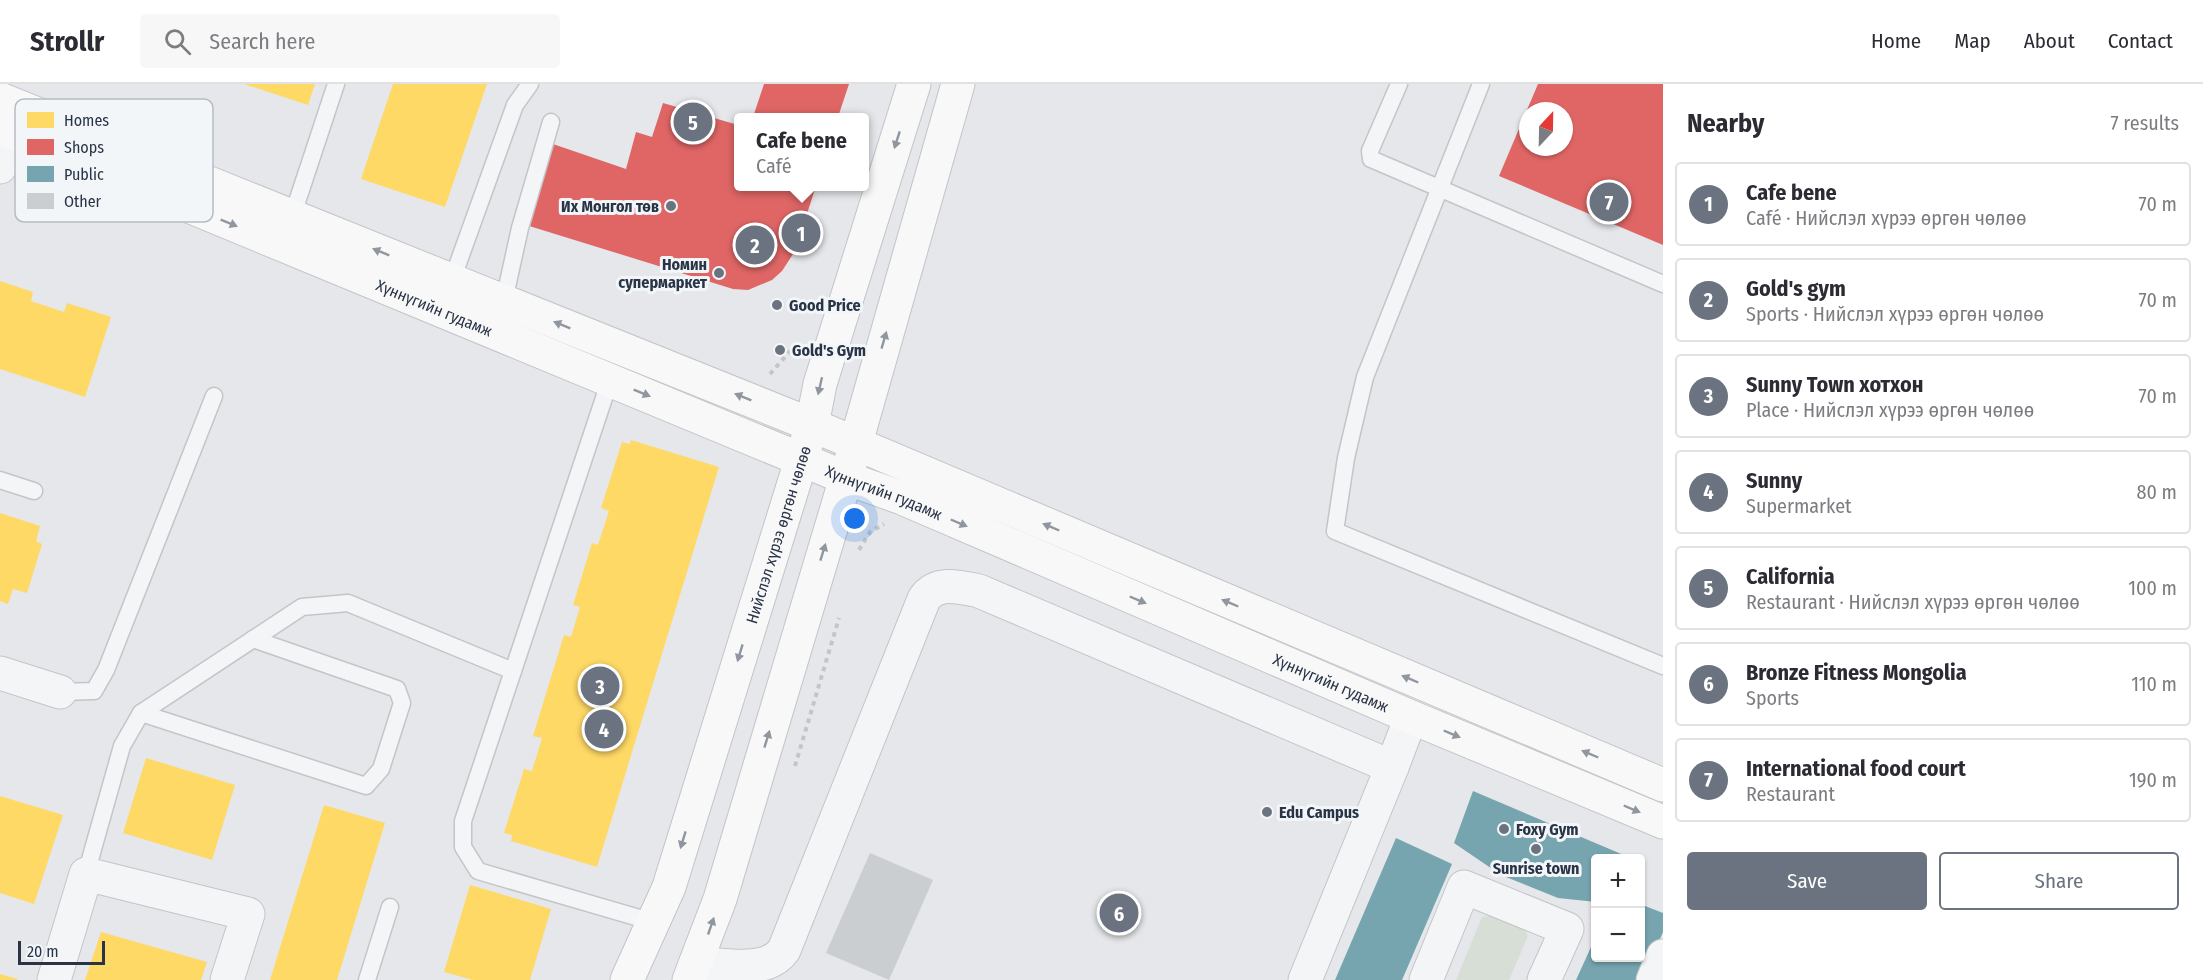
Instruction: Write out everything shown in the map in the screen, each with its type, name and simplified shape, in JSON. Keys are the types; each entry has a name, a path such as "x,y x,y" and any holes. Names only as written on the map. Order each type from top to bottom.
{"main road":[{"name":"Нийслэл хүрээ өргөн чөлөө","path":"627,980 669,887 812,425 820,384 914,84"},
{"path":"692,972 720,899 846,478 958,84"},
{"name":"Хүннүгийн гудамж","path":"0,99 15,106"},
{"name":"Хүннүгийн гудамж","path":"213,196 287,230 499,317 812,425 1663,785"},
{"name":"Хүннүгийн гудамж","path":"213,204 287,230 452,280 499,317 610,380 846,478 902,498 1663,822"}],"street":[{"path":"0,167 5,130"},
{"path":"692,972 756,965 771,971 786,945 924,599 930,592 939,588 953,586 979,591 1392,767"},
{"path":"0,673 60,692"},
{"path":"1305,980 1412,717"},
{"path":"54,980 86,874 248,914 227,980"},
{"path":"1426,980 1464,887 1567,929 1544,980"},
{"path":"1653,980 1663,956"}],"lane":[{"path":"287,230 336,84"},
{"path":"452,280 515,105 530,84"},
{"path":"1399,84 1369,155 1371,159 1437,190 1663,284"},
{"path":"1481,84 1437,190 1365,377 1346,458 1335,531 1663,666"},
{"path":"499,317 520,228 551,122"},
{"path":"610,380 463,821 463,847 478,871 653,922"},
{"path":"60,692 94,691 106,670 214,396"},
{"path":"0,480 34,490"},
{"path":"86,874 122,746 141,712 302,607 348,603 513,671"},
{"path":"141,712 366,786 381,769 385,758 402,703 397,689 253,639"},
{"path":"367,980 390,907"}],"path":[{"path":"763,380 777,370 797,345 801,334"}],"shaded area":[{"path":"1495,915 1523,927 1528,936 1509,980 1456,980 1482,917"}],"building: Homes":[{"path":"244,84 315,84 308,105"},
{"path":"393,84 487,84 445,207 361,179"},
{"path":"0,281 33,292 31,301 64,312 67,303 111,317 85,397 0,369"},
{"path":"631,440 719,467 597,867 511,841 512,835 504,833 524,769 532,771 542,738 533,736 564,635 571,637 580,607 573,605 592,543 598,545 609,511 601,508 622,442 630,444"},
{"path":"0,513 40,526 36,541 42,544 27,593 13,589 8,604 0,601"},
{"path":"146,758 235,785 212,860 123,833"},
{"path":"0,796 63,815 34,904 0,893"},
{"path":"324,805 385,823 337,980 270,980"},
{"path":"470,885 551,909 530,980 473,980 444,972"},
{"path":"101,932 207,962 201,980 85,980"},
{"path":"0,974 17,979 17,980 0,980"}],"building: Shops":[{"path":"764,84 849,84 839,113 754,113"},
{"path":"1538,84 1663,84 1663,245 1499,176 1519,129 1519,156 1573,156 1573,102 1530,102"},
{"name":"Их Монгол төв","path":"663,103 734,124 734,191 814,191 795,251 782,271 772,280 748,290 733,289 526,225 553,144 626,169 636,132 652,137"}],"building: Public":[{"name":"Sunrise town","path":"1473,791 1621,854 1591,854 1591,901 1558,898 1501,875 1454,843"},
{"name":"Sunrise town","path":"1396,838 1452,864 1402,980 1335,980"},
{"path":"1645,906 1663,913 1663,932 1642,980 1576,980 1591,947 1591,962 1645,962"}],"building: Other":[{"path":"870,853 933,880 889,980 826,953"}],"place":[{"name":"California","path":"693,122"},
{"name":"International food court","path":"1609,202"},
{"name":"Их Монгол төв","path":"671,206"},
{"name":"Cafe bene","path":"801,233"},
{"name":"Gold's gym","path":"755,245"},
{"name":"Номин супермаркет","path":"719,273"},
{"name":"Good Price","path":"777,305"},
{"name":"Gold's Gym","path":"780,350"},
{"name":"Sunny Town хотхон","path":"600,686"},
{"name":"Sunny","path":"604,729"},
{"name":"Edu Campus","path":"1267,812"},
{"name":"Foxy Gym","path":"1504,829"},
{"name":"Sunrise town","path":"1536,849"},
{"name":"Bronze Fitness Mongolia","path":"1119,913"}]}
